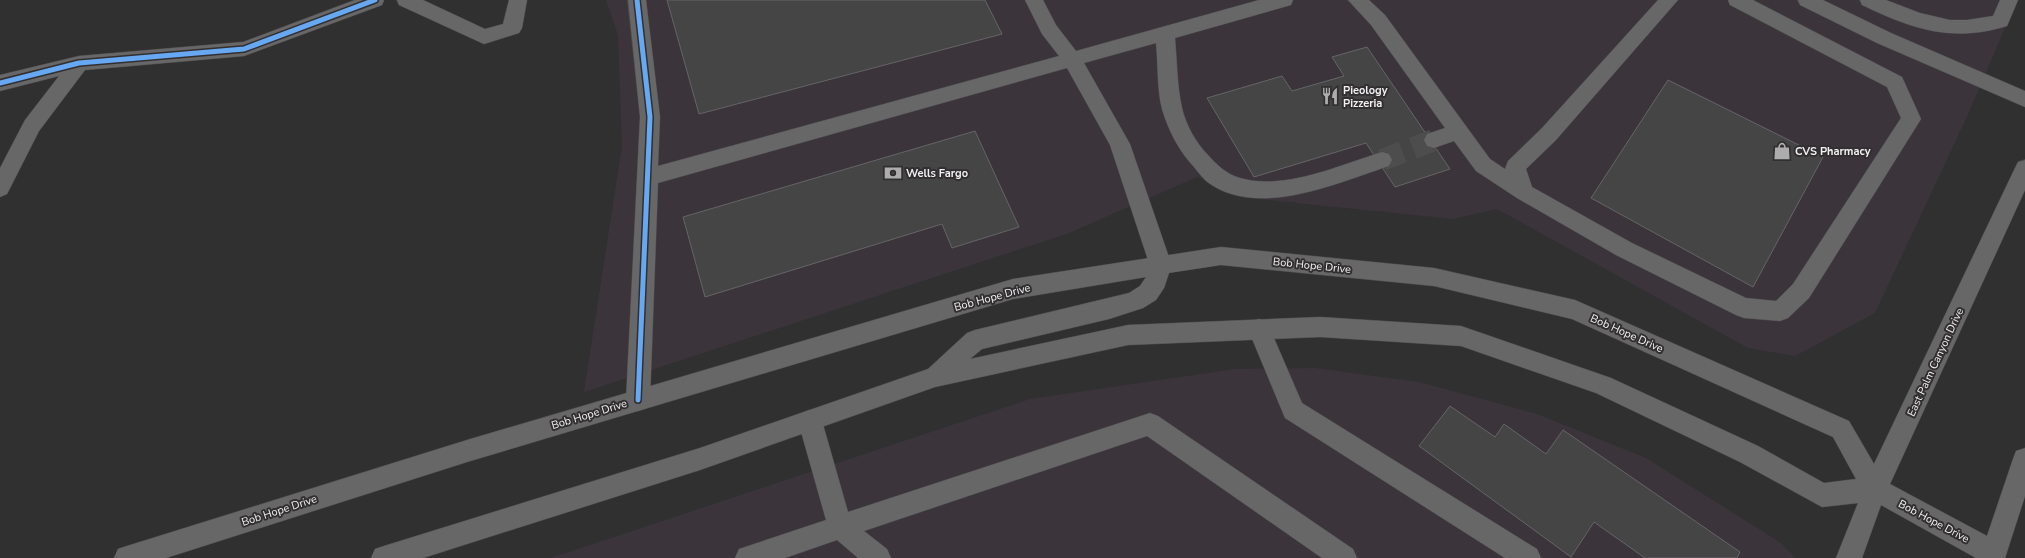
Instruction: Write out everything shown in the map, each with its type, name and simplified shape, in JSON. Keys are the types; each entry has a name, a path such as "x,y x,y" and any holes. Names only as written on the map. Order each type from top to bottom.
{"main road":[{"path":"0,83 79,63 244,49 375,0"},
{"path":"406,0 484,37 512,28 518,0"},
{"path":"637,0 650,118 638,400"},
{"path":"935,377 975,340 1109,309 1135,301 1148,292 1156,281 1161,266 1120,144 1072,59 1049,29 1034,0"},
{"path":"647,178 1284,0"},
{"path":"1357,0 1378,20 1483,165 1524,192 1624,250 1744,308 1780,311 1801,291 1911,119 1895,82 1737,0"},
{"path":"1524,192 1516,167 1549,134 1669,0"},
{"path":"1807,0 1884,38 2025,99"},
{"path":"1869,0 1894,12 1938,25 1960,28 1985,27 2000,21 2009,0"},
{"path":"1165,33 1172,108 1182,135 1196,156 1214,175 1236,186 1262,190 1282,189 1304,186 1382,160"},
{"path":"0,188 32,126 79,63"},
{"path":"1434,140 1458,131"},
{"name":"East Palm Canyon Drive","path":"1849,558 1875,489 2025,168"},
{"name":"Bob Hope Drive","path":"127,558 467,451 1013,289 1221,256 1434,277 1575,310 1841,429 1875,489 1996,557"},
{"path":"384,558 700,459 935,377 1128,335 1320,327 1461,336 1603,385 1749,454 1822,495 1875,489"},
{"path":"1259,329 1293,410 1528,558"},
{"path":"810,420 840,527 875,557"},
{"path":"748,558 1150,424 1344,558"},
{"path":"1996,557 2004,519 2025,459"}],"shaded area":[{"path":"606,0 2017,0 1965,121 1875,313 1795,356 1748,348 1497,209 1453,219 1259,199 1197,177 1069,233 584,392 622,146 618,35"},
{"path":"1315,368 1419,382 1537,414 1646,458 1781,543 1795,558 551,558 1030,399 1235,369"}],"building":[{"path":"667,0 985,0 1002,34 699,114"},
{"path":"1367,47 1450,169 1395,187 1366,143 1254,177 1207,98 1282,76 1292,91 1344,76 1332,57"},
{"path":"1668,80 1823,157 1753,287 1591,198"},
{"path":"975,131 1019,227 952,248 942,224 705,297 683,217"},
{"path":"1450,406 1495,437 1504,424 1546,454 1563,430 1740,552 1737,558 1645,558 1594,522 1571,557 1419,446"}],"tunnel":[{"path":"1382,160 1434,140"}],"cycle path":[{"path":"0,83 79,63 244,49 375,0"},
{"path":"637,0 650,117 638,400"}],"place":[{"name":"Pieology Pizzeria","path":"1330,96"},
{"name":"CVS Pharmacy","path":"1782,151"},
{"name":"Wells Fargo","path":"893,173"}]}
